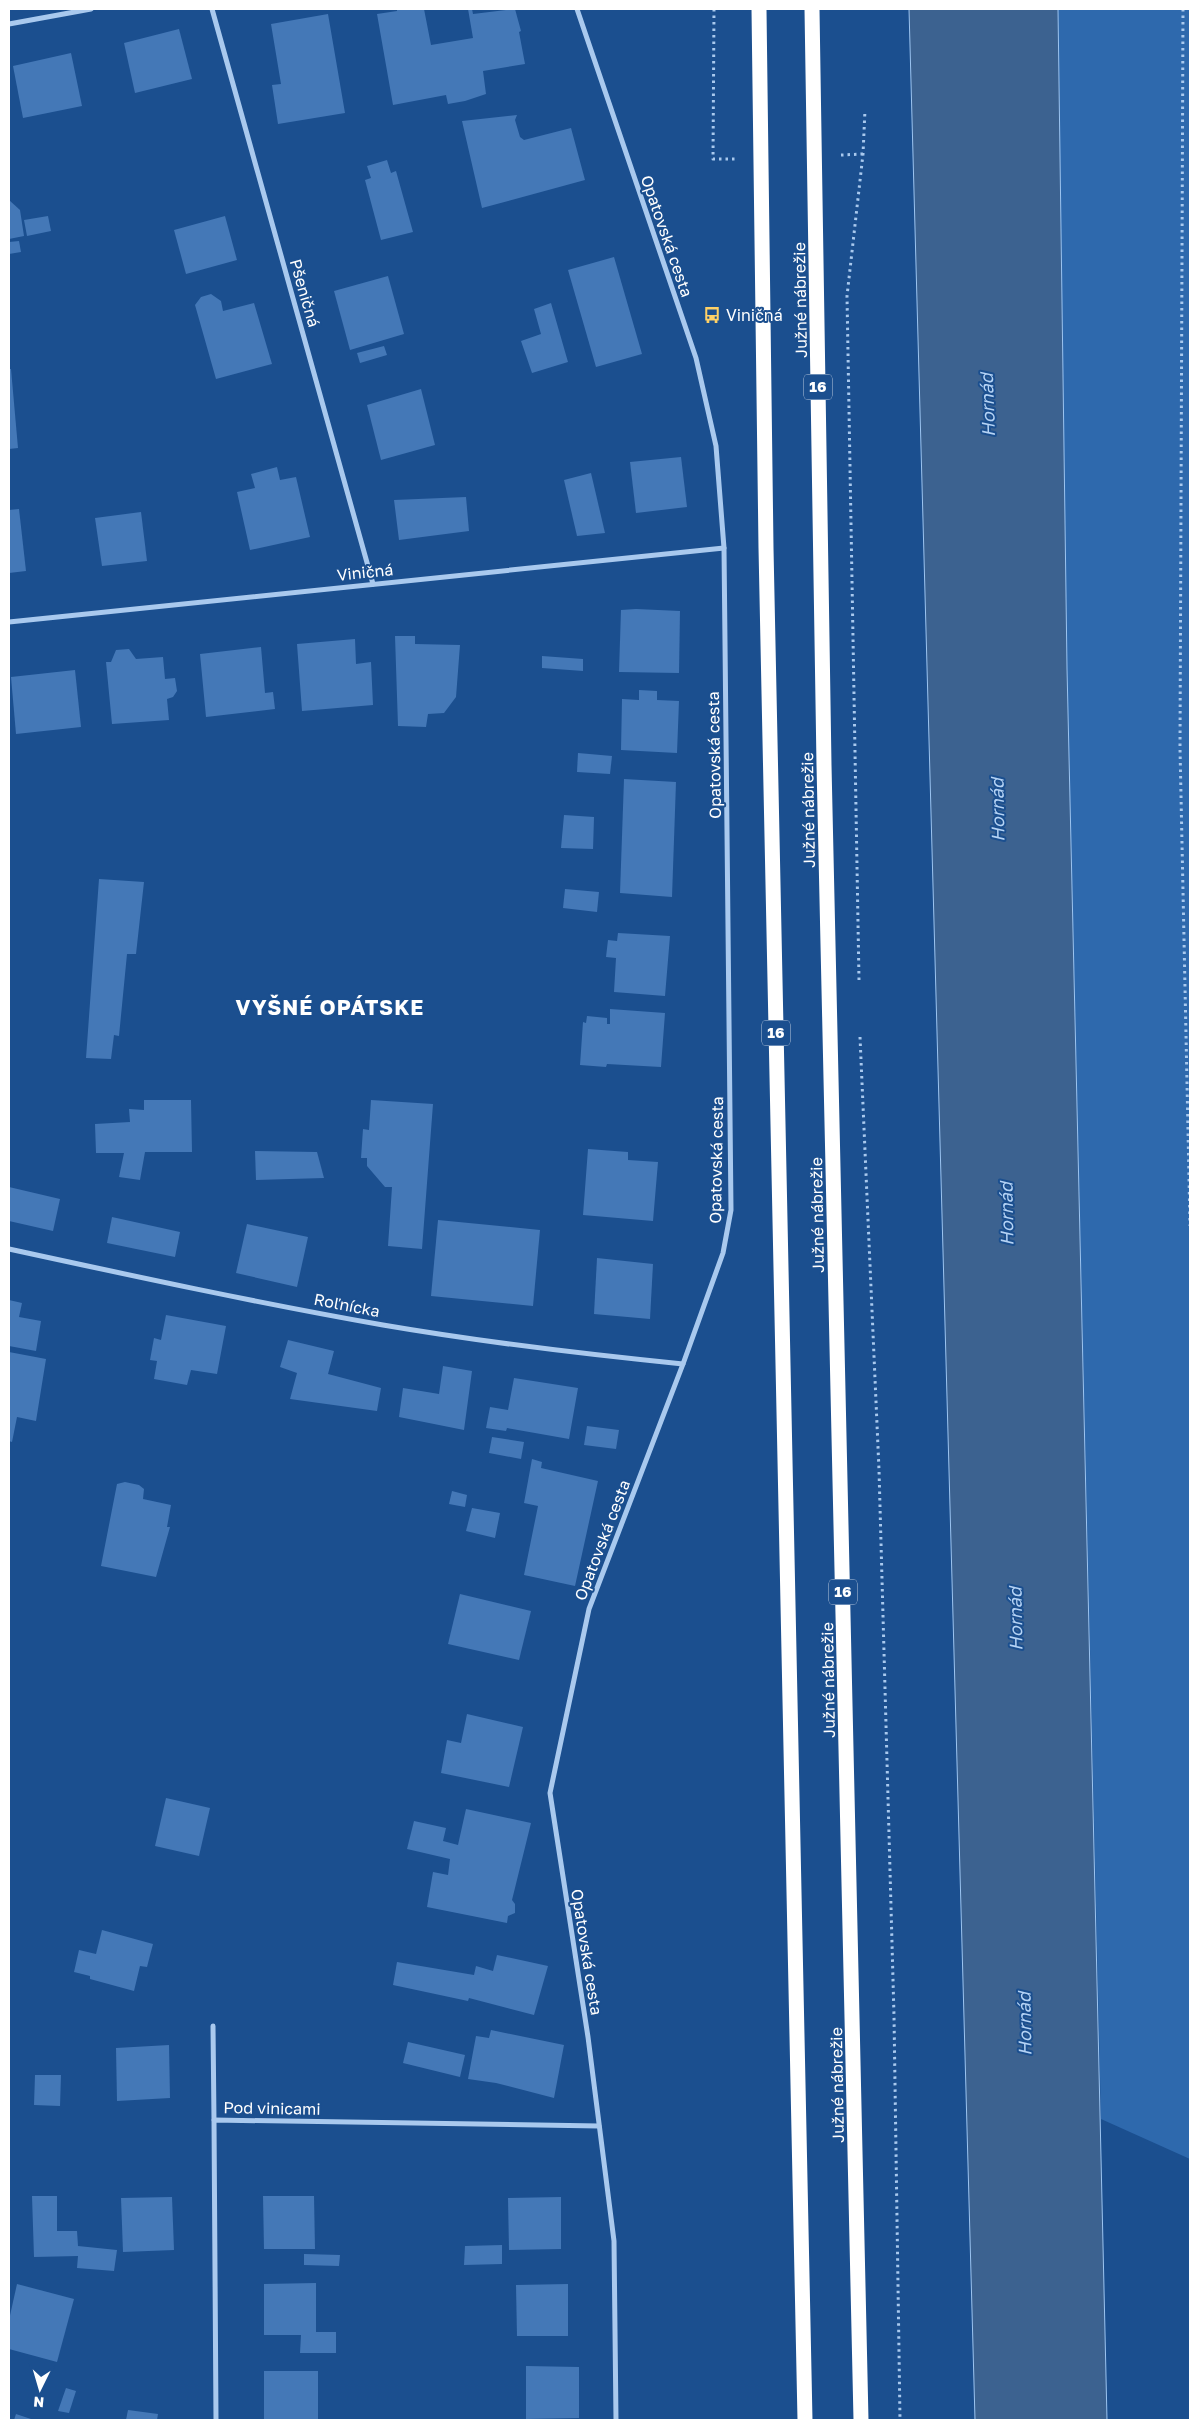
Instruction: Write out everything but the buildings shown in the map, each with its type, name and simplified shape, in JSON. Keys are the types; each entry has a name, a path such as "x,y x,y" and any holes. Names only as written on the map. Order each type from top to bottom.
{"highway":[{"name":"16","path":"759,9 766,548 805,2420"},
{"name":"Južné nábrežie","path":"812,9 824,765 861,2420"}],"street":[{"path":"9,24 91,9"},
{"name":"Pšeničná","path":"212,9 373,584"},
{"name":"Opatovská cesta","path":"577,9 696,358 716,446 724,548 731,1210 723,1253 683,1364 589,1609 550,1793 588,2037 614,2241 616,2420"},
{"name":"Viničná","path":"9,622 724,548"},
{"name":"Roľnícka","path":"9,1249 127,1275 384,1325 590,1354 683,1364"},
{"path":"212,2026 214,2120"},
{"name":"Pod vinicami","path":"216,2420 214,2120 599,2126"}],"path":[{"path":"713,159 714,9"},
{"path":"1183,9 1180,748 1190,1226"},
{"path":"859,989 847,296 863,154 865,110"},
{"path":"860,1029 880,1490 894,2016 900,2420"}],"shaded area":[{"path":"1058,9 1190,9 1190,2159 1101,2119 1067,668"}],"water":[{"name":"Hornád","path":"909,9 1058,9 1067,668 1107,2420 975,2420"}],"place":[{"name":"Viničná","path":"712,315"}],"district":[{"name":"VYŠNÉ OPÁTSKE","path":"330,1008"}]}
